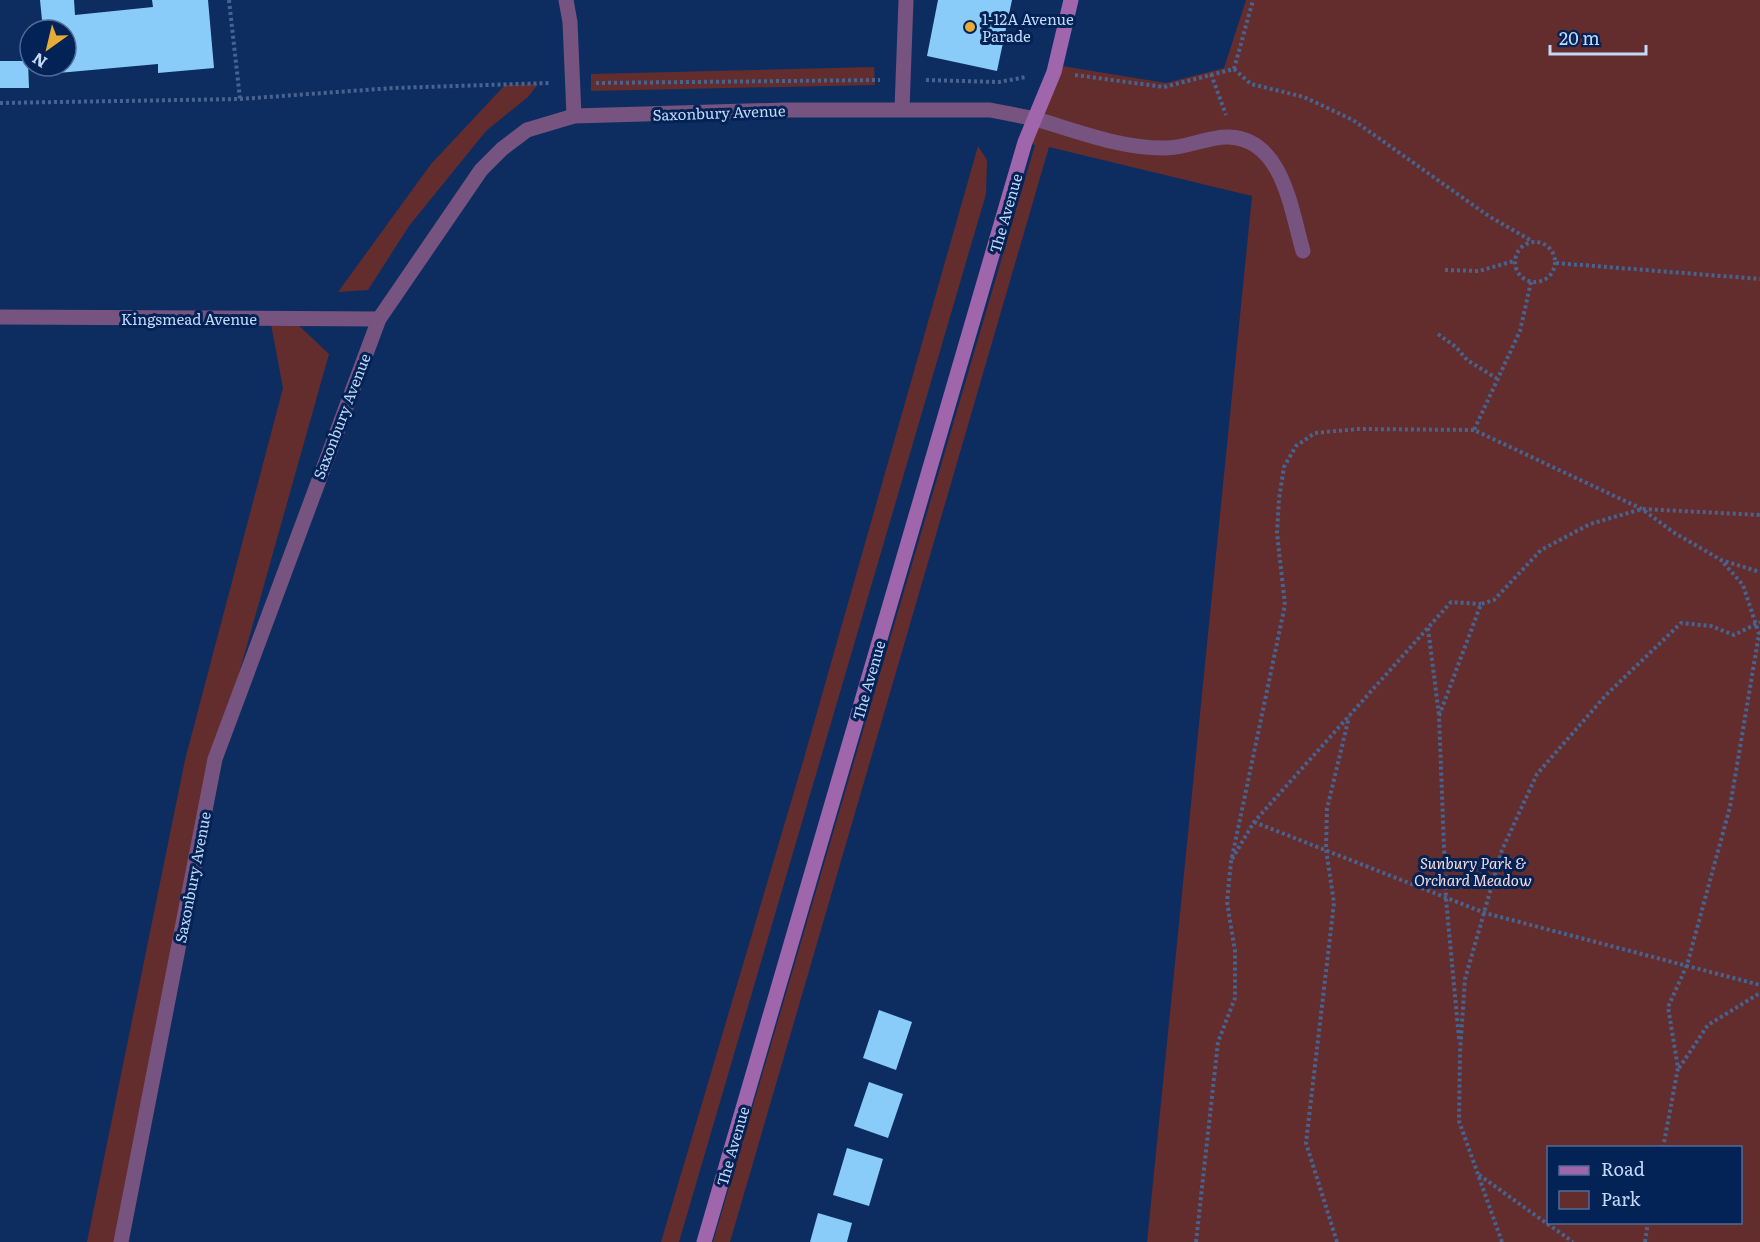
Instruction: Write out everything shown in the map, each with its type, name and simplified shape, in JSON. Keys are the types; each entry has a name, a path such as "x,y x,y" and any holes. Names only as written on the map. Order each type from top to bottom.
{"street":[{"path":"566,0 574,116"},
{"path":"903,109 906,0"},
{"name":"The Avenue","path":"704,1242 1025,142 1054,72 1071,0"},
{"name":"Saxonbury Avenue","path":"121,1242 214,759 379,319 481,170 495,156 527,130 574,116 903,109 990,110 1036,119 1110,141 1166,148 1234,138"},
{"path":"1234,138 1254,142 1271,158 1281,178 1304,251"},
{"name":"Kingsmead Avenue","path":"0,317 379,319"}],"path":[{"path":"229,0 240,99"},
{"path":"1233,69 1253,0"},
{"path":"0,103 240,99 393,88 573,83 903,80 999,82 1054,72 1164,87 1233,69"},
{"path":"1233,69 1251,84 1304,97 1353,120 1490,217 1532,241 1544,243 1553,251 1556,264 1548,278 1531,282 1516,271 1514,261 1516,252 1522,244 1532,241"},
{"path":"1211,74 1234,138"},
{"path":"1445,270 1479,271 1514,261"},
{"path":"1556,264 1760,279"},
{"path":"1474,430 1496,378 1520,331 1531,282"},
{"path":"1438,334 1456,347 1467,360 1496,378"},
{"path":"1196,1242 1218,1042 1235,998 1235,951 1227,902 1231,862 1285,605 1277,533 1279,499 1284,467 1296,446 1315,433 1358,429 1474,430 1642,510 1673,532 1721,560 1760,572"},
{"path":"1231,862 1254,822 1451,602 1481,604 1494,600 1541,550 1590,525 1642,510 1760,515"},
{"path":"1663,1146 1678,1068 1668,1007 1687,965 1730,807 1759,634 1759,623 1743,585 1721,560"},
{"path":"1439,716 1481,604"},
{"path":"1502,1242 1459,1121 1460,1052 1465,979 1502,850 1537,774 1606,695 1681,623 1711,626 1734,635 1759,623"},
{"path":"1428,628 1439,716 1446,899 1460,1052"},
{"path":"1337,1242 1306,1143 1334,903 1326,849 1327,809 1349,717"},
{"path":"1254,822 1485,913 1760,985"},
{"path":"1678,1068 1708,1025 1760,993"},
{"path":"1479,1175 1547,1223"},
{"path":"1548,1224 1573,1242"},
{"path":"1645,1242 1648,1224"}],"green space":[{"name":"Sunbury Park & Orchard Meadow","path":"1246,0 1760,0 1760,1242 1147,1242 1252,196 1049,147 730,1242 713,1242 1035,145 1025,142 1056,65 1166,83 1224,68"},
{"path":"874,67 875,85 591,91 591,74"},
{"path":"538,84 528,97 486,131 409,226 368,290 338,292 431,164 505,85"},
{"path":"978,146 987,160 986,194 679,1242 661,1242 804,758"},
{"path":"270,319 292,319 329,354 215,759 121,1242 87,1242 185,760 283,388"}],"building":[{"path":"40,0 74,0 75,15 153,7 152,0 208,0 214,68 158,73 158,64 78,71 78,18 42,18"},
{"name":"1-12A Avenue Parade","path":"938,0 1012,0 997,71 927,56"},
{"path":"0,61 18,61 18,78 29,78 29,88 0,88"},
{"path":"879,1010 912,1022 896,1070 863,1058"},
{"path":"869,1082 903,1094 888,1138 854,1126"},
{"path":"847,1148 883,1159 869,1206 833,1195"},
{"path":"818,1213 852,1223 847,1242 810,1242"}],"place":[{"name":"1-12A Avenue Parade","path":"970,27"}]}
